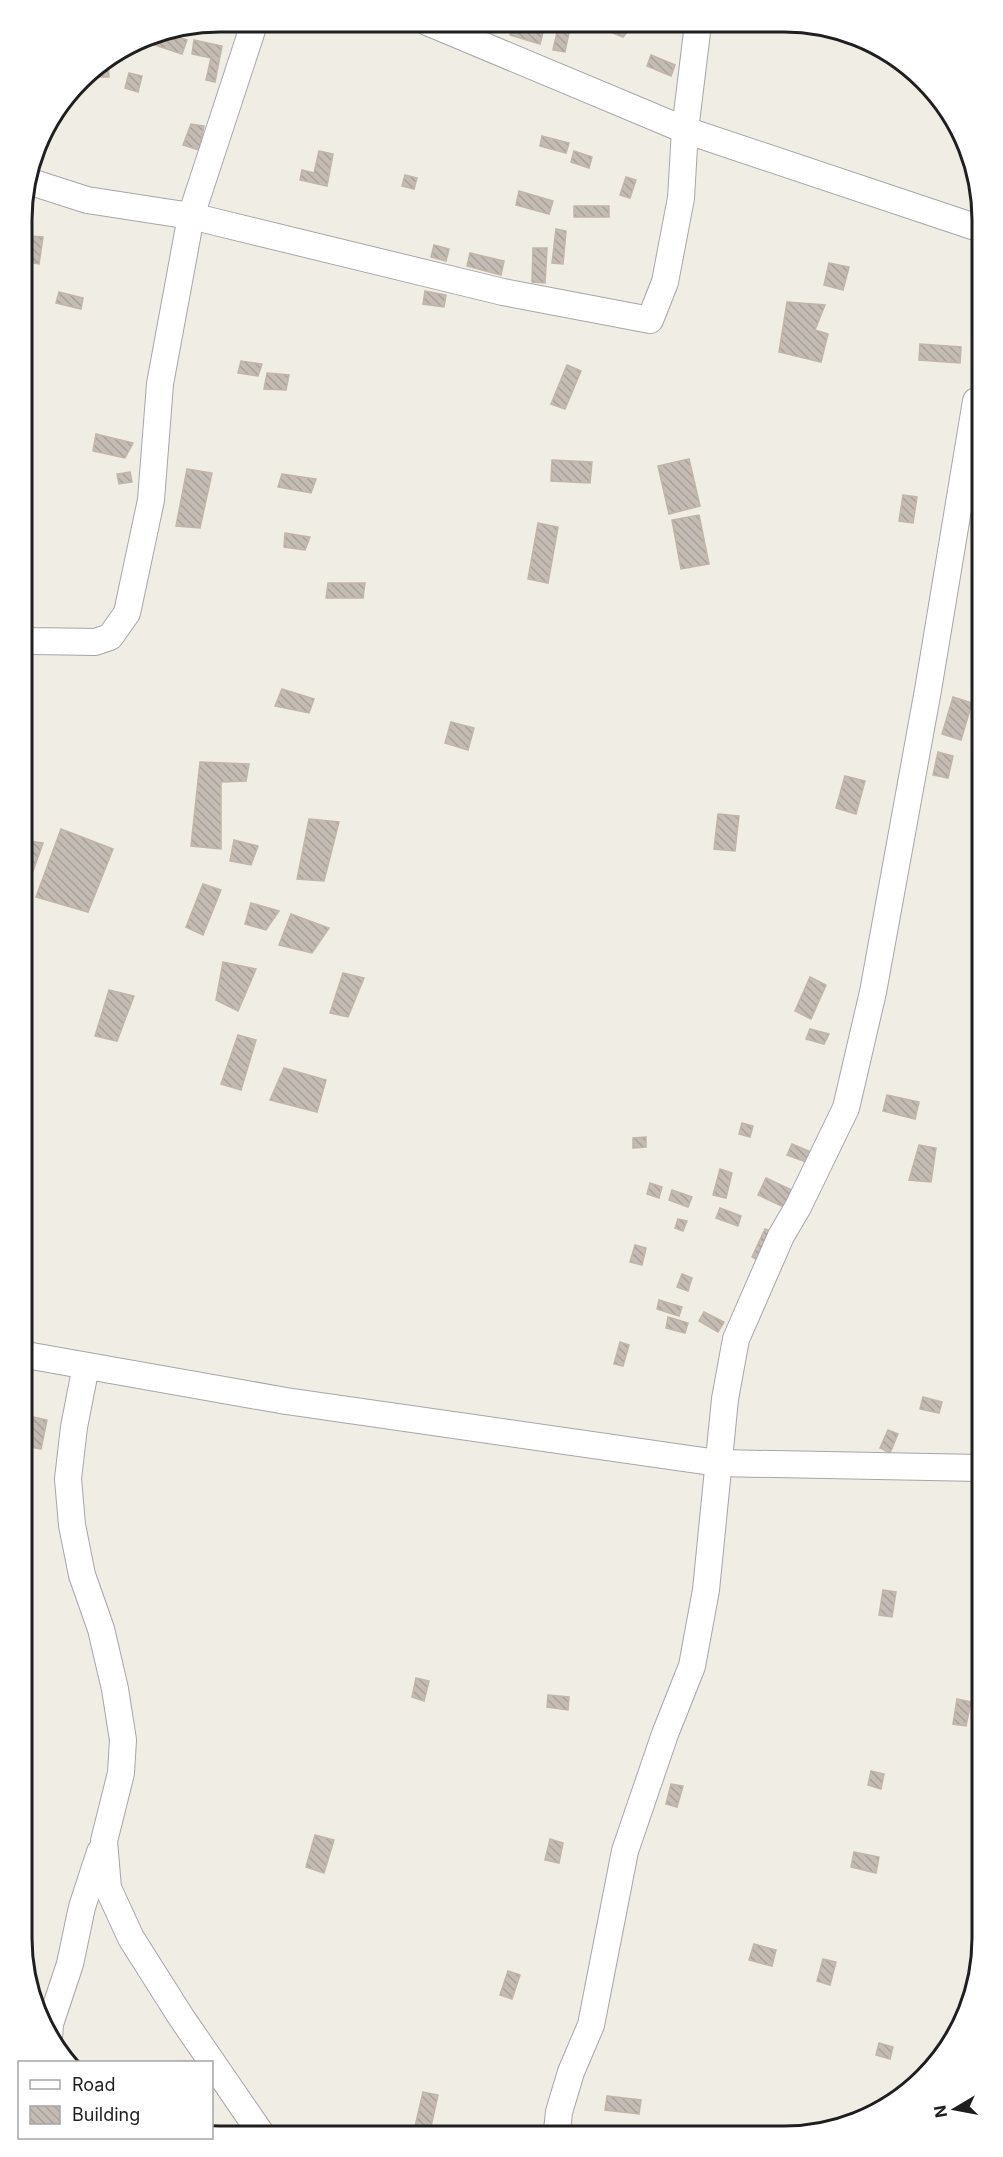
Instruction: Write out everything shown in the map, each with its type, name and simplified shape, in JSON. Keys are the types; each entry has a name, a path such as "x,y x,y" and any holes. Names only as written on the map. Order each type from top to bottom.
{"street":[{"path":"32,641 95,642 110,637 127,612 151,500 160,384 191,216 251,32"},
{"path":"451,32 685,130 972,226"},
{"path":"35,183 87,200 191,216 502,292 650,320 665,282 681,198 685,130 697,32"},
{"path":"557,2126 559,2112 571,2072 591,2025 625,1851 665,1734 692,1666 706,1590 725,1399 736,1339 781,1236 798,1207 846,1108 873,992 928,690 972,426"},
{"path":"31,1356 285,1401 718,1463 971,1468"},
{"path":"51,2020 70,1964 82,1907 104,1840 121,1773 123,1740 115,1689 101,1629 82,1575 72,1525 68,1479 74,1427 86,1366"},
{"path":"104,1840 108,1888 131,1938 211,2061"},
{"path":"213,2064 256,2126"}],"building":[{"path":"511,32 543,33 540,44 510,35"},
{"path":"557,32 569,32 565,52 553,50"},
{"path":"610,32 627,32 623,37"},
{"path":"176,37 187,40 182,54 152,44"},
{"path":"194,40 222,46 215,82 206,80 211,58 192,54"},
{"path":"651,55 675,65 671,76 647,66"},
{"path":"108,68 109,77 97,77"},
{"path":"129,73 142,76 138,92 125,88"},
{"path":"191,124 204,126 199,150 183,145"},
{"path":"542,136 569,143 566,153 540,146"},
{"path":"319,151 333,154 327,186 300,180 302,170 314,173"},
{"path":"574,151 592,157 589,168 571,162"},
{"path":"405,175 417,178 414,189 402,186"},
{"path":"626,177 636,180 630,198 620,195"},
{"path":"519,191 553,201 549,214 516,205"},
{"path":"574,206 609,206 609,217 574,217"},
{"path":"556,229 566,231 563,264 552,263"},
{"path":"32,236 43,237 39,264 32,263"},
{"path":"434,245 449,249 446,261 431,257"},
{"path":"533,248 547,248 545,283 532,282"},
{"path":"470,253 504,261 501,275 467,266"},
{"path":"829,263 849,267 843,290 824,285"},
{"path":"425,291 446,295 444,307 423,304"},
{"path":"59,292 83,298 81,309 56,303"},
{"path":"787,302 825,305 815,330 828,334 821,362 779,352"},
{"path":"920,344 961,347 960,363 919,360"},
{"path":"241,361 262,364 258,376 238,373"},
{"path":"567,365 581,371 565,409 551,404"},
{"path":"267,373 289,375 286,390 264,389"},
{"path":"96,434 133,443 125,458 93,451"},
{"path":"689,459 700,506 669,514 658,466"},
{"path":"552,460 592,462 590,483 551,481"},
{"path":"187,469 212,473 200,528 176,526"},
{"path":"130,472 132,482 119,484 117,474"},
{"path":"282,474 316,479 311,493 278,487"},
{"path":"903,495 917,497 913,523 899,521"},
{"path":"699,515 709,564 681,569 672,520"},
{"path":"538,523 558,527 548,583 528,579"},
{"path":"285,533 310,537 305,550 284,547"},
{"path":"328,583 365,583 363,598 326,598"},
{"path":"282,689 314,699 309,713 275,706"},
{"path":"953,697 972,703 961,740 942,734"},
{"path":"451,722 474,728 468,750 445,743"},
{"path":"938,752 953,756 948,778 933,775"},
{"path":"200,762 249,764 246,781 221,782 221,849 191,846"},
{"path":"845,776 865,781 856,814 836,808"},
{"path":"718,814 739,816 735,851 714,849"},
{"path":"309,819 339,822 324,881 297,879"},
{"path":"61,829 113,849 88,912 36,897"},
{"path":"234,840 258,846 251,865 230,861"},
{"path":"32,841 43,843 32,871"},
{"path":"203,884 221,890 203,935 186,927"},
{"path":"251,903 279,911 266,930 245,924"},
{"path":"291,914 329,928 312,953 279,945"},
{"path":"223,962 256,969 238,1011 216,1000"},
{"path":"343,973 364,978 348,1017 330,1013"},
{"path":"810,977 826,985 811,1019 795,1011"},
{"path":"109,990 134,996 117,1041 95,1036"},
{"path":"810,1029 829,1034 824,1044 806,1039"},
{"path":"238,1035 256,1040 241,1090 221,1084"},
{"path":"284,1068 326,1080 317,1112 270,1100"},
{"path":"887,1095 919,1102 915,1119 883,1111"},
{"path":"742,1123 753,1126 750,1137 739,1134"},
{"path":"646,1137 646,1147 633,1148 633,1138"},
{"path":"792,1144 813,1153 809,1163 787,1155"},
{"path":"919,1145 936,1148 931,1182 909,1180"},
{"path":"720,1169 732,1173 726,1198 713,1195"},
{"path":"766,1178 794,1191 786,1208 758,1195"},
{"path":"650,1183 662,1187 659,1198 647,1194"},
{"path":"672,1190 692,1197 688,1207 669,1200"},
{"path":"720,1208 741,1216 738,1226 716,1218"},
{"path":"678,1219 687,1221 683,1231 675,1228"},
{"path":"765,1229 775,1233 761,1262 752,1257"},
{"path":"635,1245 646,1248 642,1265 630,1262"},
{"path":"682,1274 692,1278 688,1291 677,1287"},
{"path":"659,1300 682,1307 679,1316 657,1309"},
{"path":"704,1312 724,1322 718,1332 699,1321"},
{"path":"668,1317 688,1323 685,1333 666,1328"},
{"path":"620,1342 629,1345 623,1366 614,1364"},
{"path":"923,1397 942,1402 939,1413 920,1409"},
{"path":"31,1417 47,1420 41,1449 31,1447"},
{"path":"888,1430 898,1434 890,1453 880,1448"},
{"path":"883,1590 896,1592 892,1617 879,1615"},
{"path":"416,1678 429,1681 424,1701 412,1697"},
{"path":"548,1695 569,1697 568,1710 547,1707"},
{"path":"957,1699 971,1702 966,1726 953,1724"},
{"path":"871,1771 884,1774 881,1789 868,1785"},
{"path":"671,1784 683,1786 677,1807 666,1804"},
{"path":"315,1835 334,1840 324,1873 306,1867"},
{"path":"550,1839 563,1843 559,1863 545,1860"},
{"path":"854,1852 879,1857 876,1873 851,1867"},
{"path":"754,1944 776,1950 772,1966 749,1960"},
{"path":"823,1959 836,1962 830,1985 817,1981"},
{"path":"508,1971 520,1975 512,1999 500,1995"},
{"path":"879,2043 893,2047 890,2059 876,2055"},
{"path":"423,2092 438,2095 431,2126 415,2126"},
{"path":"607,2096 641,2100 639,2114 605,2110"}]}
